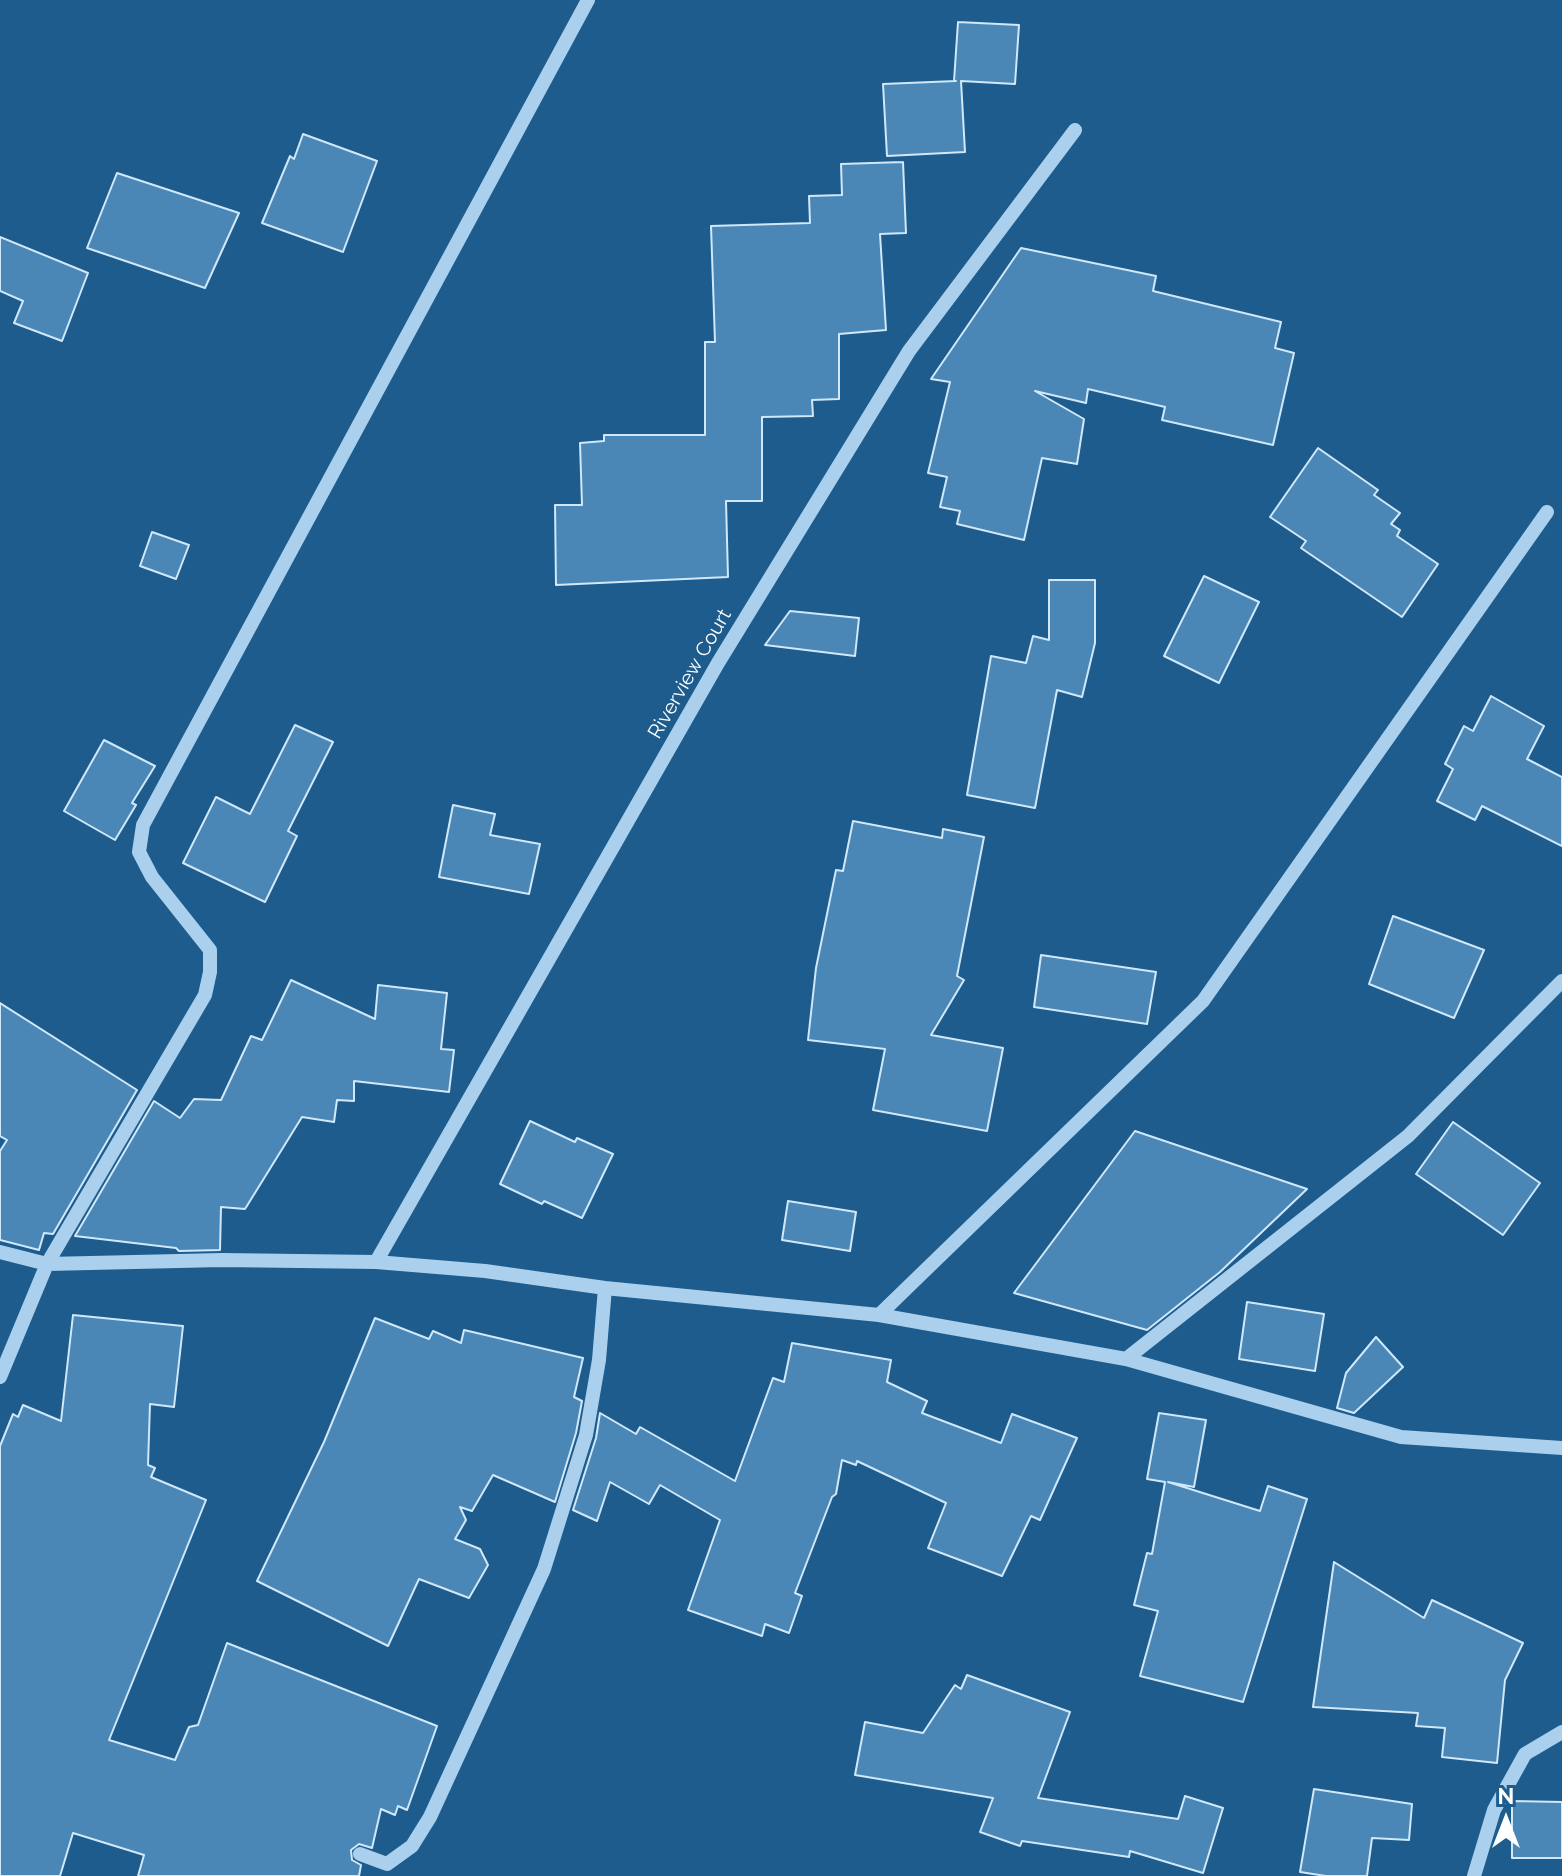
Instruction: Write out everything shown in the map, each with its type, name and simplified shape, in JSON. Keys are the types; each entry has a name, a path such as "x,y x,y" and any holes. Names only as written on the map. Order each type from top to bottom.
{"street":[{"path":"0,1377 47,1264 205,995 210,972 210,950 152,877 139,852 143,825 588,0"},
{"name":"Riverview Court","path":"376,1262 718,663 909,351 1075,130"},
{"path":"879,1315 1203,1001 1547,512"},
{"path":"1126,1359 1408,1136 1562,981"},
{"path":"0,1252 47,1264 222,1260 376,1262 485,1271 605,1288 879,1315 1126,1359 1401,1437 1562,1448"},
{"path":"360,1854 387,1864 412,1846 430,1817 544,1569 586,1435 599,1360 605,1288"},
{"path":"1474,1876 1494,1810 1525,1754 1562,1732"}],"building":[{"path":"958,22 1019,25 1015,84 961,81 965,152 887,156 883,84 956,81"},
{"path":"303,134 377,161 343,252 262,223 290,156 294,159"},
{"path":"903,162 906,233 880,234 886,330 839,334 839,399 812,400 813,416 762,417 762,501 726,501 728,577 556,585 555,505 582,505 580,443 604,441 604,435 705,435 705,342 715,342 711,226 810,223 809,196 842,195 841,164"},
{"path":"117,173 239,213 205,288 87,248"},
{"path":"0,237 88,273 62,341 14,323 23,301 0,291"},
{"path":"1021,248 1156,276 1153,291 1281,322 1275,348 1294,353 1273,445 1162,420 1165,407 1088,389 1086,403 1035,391 1084,419 1077,464 1042,458 1024,540 957,524 960,511 940,507 947,477 928,473 950,382 931,379"},
{"path":"1318,448 1378,490 1374,495 1400,513 1391,524 1400,530 1397,536 1438,564 1402,617 1301,548 1306,541 1270,517"},
{"path":"152,532 189,545 176,579 140,566"},
{"path":"1204,576 1259,602 1219,683 1164,656"},
{"path":"1049,580 1095,580 1095,643 1082,697 1057,690 1035,808 967,795 991,656 1026,663 1033,636 1049,640"},
{"path":"790,611 859,618 855,656 765,645"},
{"path":"1491,696 1544,726 1527,759 1562,777 1562,846 1482,806 1475,820 1437,801 1453,769 1445,764 1464,726 1473,731"},
{"path":"295,725 333,742 288,831 297,836 265,902 183,863 216,797 250,814"},
{"path":"104,740 155,766 132,803 136,805 115,840 64,811"},
{"path":"453,805 495,814 490,835 540,844 529,894 439,877"},
{"path":"853,821 942,838 943,829 984,837 957,976 964,980 931,1035 1003,1048 987,1131 873,1110 885,1049 808,1040 816,968 836,870 843,871"},
{"path":"1393,916 1484,950 1454,1018 1369,984"},
{"path":"1041,955 1156,972 1147,1024 1034,1007"},
{"path":"291,980 375,1019 378,985 447,993 441,1049 454,1050 449,1092 354,1081 354,1101 337,1100 334,1122 302,1117 245,1209 221,1207 220,1250 179,1251 176,1248 75,1236 154,1101 180,1118 194,1099 221,1100 251,1036 262,1040"},
{"path":"0,1003 137,1090 53,1234 44,1233 39,1250 0,1240 0,1151 7,1140 0,1136"},
{"path":"530,1121 575,1142 577,1138 613,1154 582,1218 500,1184"},
{"path":"1453,1122 1540,1183 1503,1235 1416,1174"},
{"path":"1135,1131 1307,1189 1220,1272 1147,1330 1014,1293"},
{"path":"788,1201 856,1212 850,1251 782,1240"},
{"path":"1247,1302 1324,1314 1315,1371 1239,1359"},
{"path":"73,1315 183,1326 174,1407 150,1404 148,1465 155,1468 151,1477 206,1500 109,1740 175,1760 189,1727 198,1725 227,1643 437,1726 407,1810 398,1806 395,1815 381,1809 372,1848 359,1844 351,1850 352,1860 361,1865 359,1876 138,1876 144,1855 73,1833 60,1876 0,1876 0,1446 13,1414 18,1417 23,1405 61,1421"},
{"path":"375,1318 429,1339 433,1331 461,1343 464,1330 583,1358 574,1397 582,1401 576,1433 555,1502 493,1475 472,1511 460,1507 466,1520 455,1539 480,1549 488,1565 469,1598 419,1579 388,1646 257,1581 324,1442"},
{"path":"1376,1337 1403,1367 1354,1413 1337,1408 1346,1373"},
{"path":"792,1343 891,1360 887,1382 927,1401 922,1413 1001,1443 1012,1414 1077,1438 1040,1520 1031,1516 1002,1576 928,1548 946,1503 857,1461 856,1465 842,1460 836,1494 832,1497 795,1593 802,1596 789,1633 765,1624 762,1636 688,1610 720,1520 660,1485 649,1504 610,1482 597,1521 573,1510 596,1438 600,1413 636,1434 640,1427 735,1481 773,1378 784,1382"},
{"path":"1159,1413 1206,1420 1194,1487 1168,1482 1260,1511 1268,1486 1307,1499 1243,1702 1140,1676 1158,1611 1134,1605 1147,1553 1152,1554 1165,1482 1147,1479"},
{"path":"1334,1562 1424,1618 1432,1600 1523,1643 1505,1680 1497,1763 1442,1757 1445,1728 1416,1726 1418,1713 1313,1707"},
{"path":"967,1675 1070,1712 1038,1798 1178,1819 1185,1796 1223,1808 1203,1873 1130,1851 1129,1857 1022,1841 1020,1846 980,1832 993,1798 855,1775 865,1722 923,1733 955,1685 961,1689"},
{"path":"1314,1789 1412,1804 1409,1840 1372,1838 1367,1876 1326,1876 1300,1872"},
{"path":"1512,1801 1562,1802 1562,1858 1512,1858"}]}
